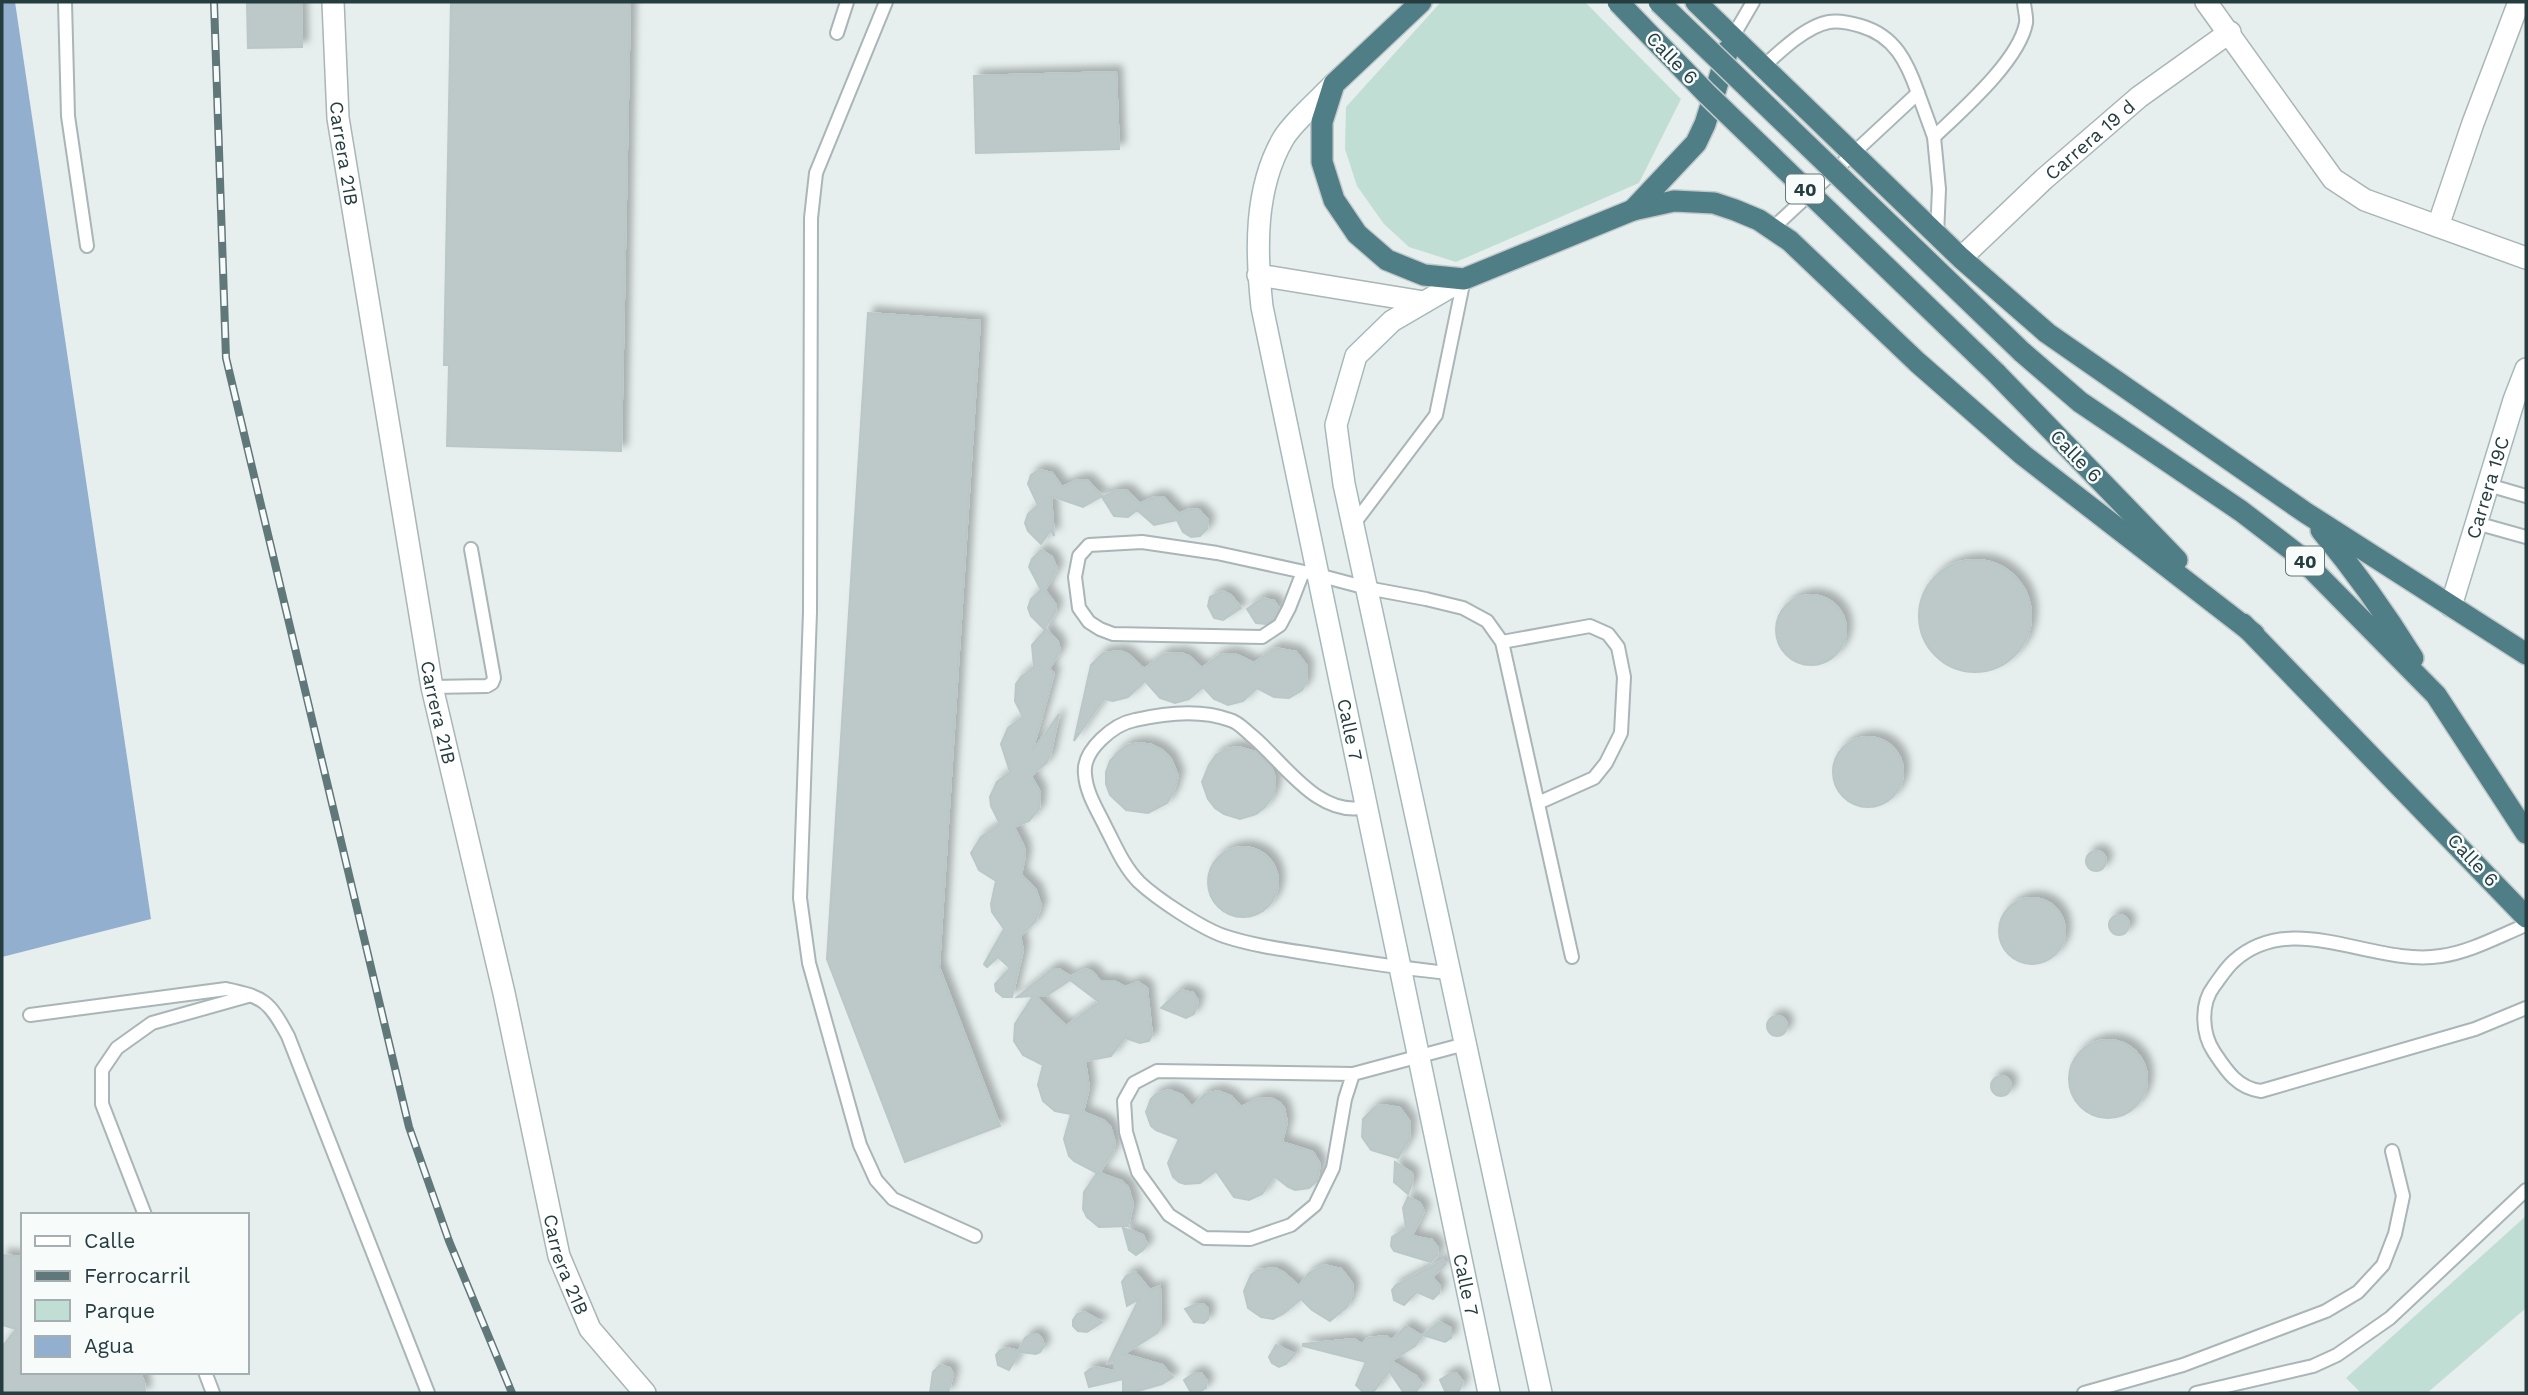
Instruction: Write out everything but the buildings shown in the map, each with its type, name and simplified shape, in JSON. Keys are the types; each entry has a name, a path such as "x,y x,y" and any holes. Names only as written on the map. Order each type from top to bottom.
{"highway":[{"path":"1421,2 1402,12 1334,84 1322,122 1322,162 1334,200 1357,234 1387,260 1424,275 1464,279 1633,210 1674,201 1714,203 1759,220 1790,241 1917,362 2023,455 2254,634"},
{"name":"Calle 6","path":"1618,2 1706,93 1996,373 2174,557 2254,634 2526,917"},
{"name":"Calle 6","path":"1659,2 2022,352 2080,402 2241,511 2297,554 2436,695 2526,833"},
{"path":"1696,2 1937,236 2047,333 2306,513 2526,654"},
{"path":"1633,210 1696,143 1705,124 1732,38"},
{"path":"2306,513 2371,593 2436,695"}],"main road":[{"name":"Carrera 21B","path":"333,2 338,118 432,687 504,993 559,1256 590,1329 645,1393"},
{"path":"2206,2 2230,32 2333,180 2365,200 2526,258"},
{"path":"2438,226 2473,123 2519,2"},
{"name":"Carrera 19 d","path":"1961,258 2138,97 2230,32"},
{"name":"Calle 7","path":"1334,84 1283,138 1262,192 1258,275 1311,573 1367,807 1489,1393"},
{"path":"1258,275 1424,302"},
{"path":"1464,279 1392,321 1356,356 1336,425 1353,525 1542,1393"},
{"name":"Carrera 19C","path":"2451,606 2526,369"}],"lane":[{"path":"65,2 68,116 87,246"},
{"path":"837,33 847,2"},
{"path":"886,2 816,173 811,218 810,612 800,898 809,963 860,1145 876,1180 893,1199 975,1236"},
{"path":"1732,38 1753,2"},
{"path":"1934,137 1984,88 2015,49 2026,23 2024,2"},
{"path":"1762,68 1788,44 1828,22 1850,22 1874,29 1893,43 1908,66 1934,137 1939,189 1937,236"},
{"path":"1773,228 1918,93"},
{"path":"1353,525 1436,415 1464,279"},
{"path":"2488,485 2526,496"},
{"path":"2476,523 2526,537"},
{"path":"1311,573 1280,625 1262,637 1113,634 1089,622 1079,608 1075,577 1079,556 1089,545 1142,542 1311,573 1463,608 1487,621 1502,642 1572,957"},
{"path":"432,687 487,686 494,678 471,549"},
{"path":"1502,642 1590,626 1608,634 1618,647 1625,677 1621,733 1606,763 1594,778 1538,803"},
{"path":"1367,807 1352,810 1320,798 1294,779 1271,751 1233,720 1201,713 1132,720 1111,732 1087,757 1084,773 1091,798 1124,864 1140,883 1171,906 1223,936 1276,948 1401,968 1450,972"},
{"path":"2526,925 2441,956 2402,958 2328,940 2286,939 2260,945 2234,961 2225,971 2209,992 2203,1017 2207,1042 2228,1074 2248,1089 2261,1091 2475,1029 2526,1008"},
{"path":"30,1016 226,989 253,995 273,1008 288,1036 428,1393"},
{"path":"144,1213 102,1104 102,1070 117,1048 152,1023 253,995"},
{"path":"1353,1074 1345,1099 1333,1168 1315,1205 1291,1225 1250,1239 1205,1238 1168,1216 1138,1172 1126,1132 1124,1101 1134,1083 1157,1071 1353,1074 1465,1044"},
{"path":"2084,1393 2183,1365 2326,1311 2358,1292 2384,1265 2395,1234 2403,1196 2392,1151"},
{"path":"2196,1393 2313,1366 2337,1355 2390,1318 2526,1190"},
{"path":"206,1374 213,1393"}],"green space":[{"path":"1441,2 1585,2 1681,99 1639,183 1456,262 1409,247 1384,224 1357,186 1345,149 1346,107"},
{"path":"2526,1216 2526,1308 2427,1393 2361,1393 2346,1378"}],"water":[{"path":"2,2 15,2 151,919 2,957"}],"railway":[{"path":"214,2 226,358 409,1127 449,1241 512,1393"}]}
